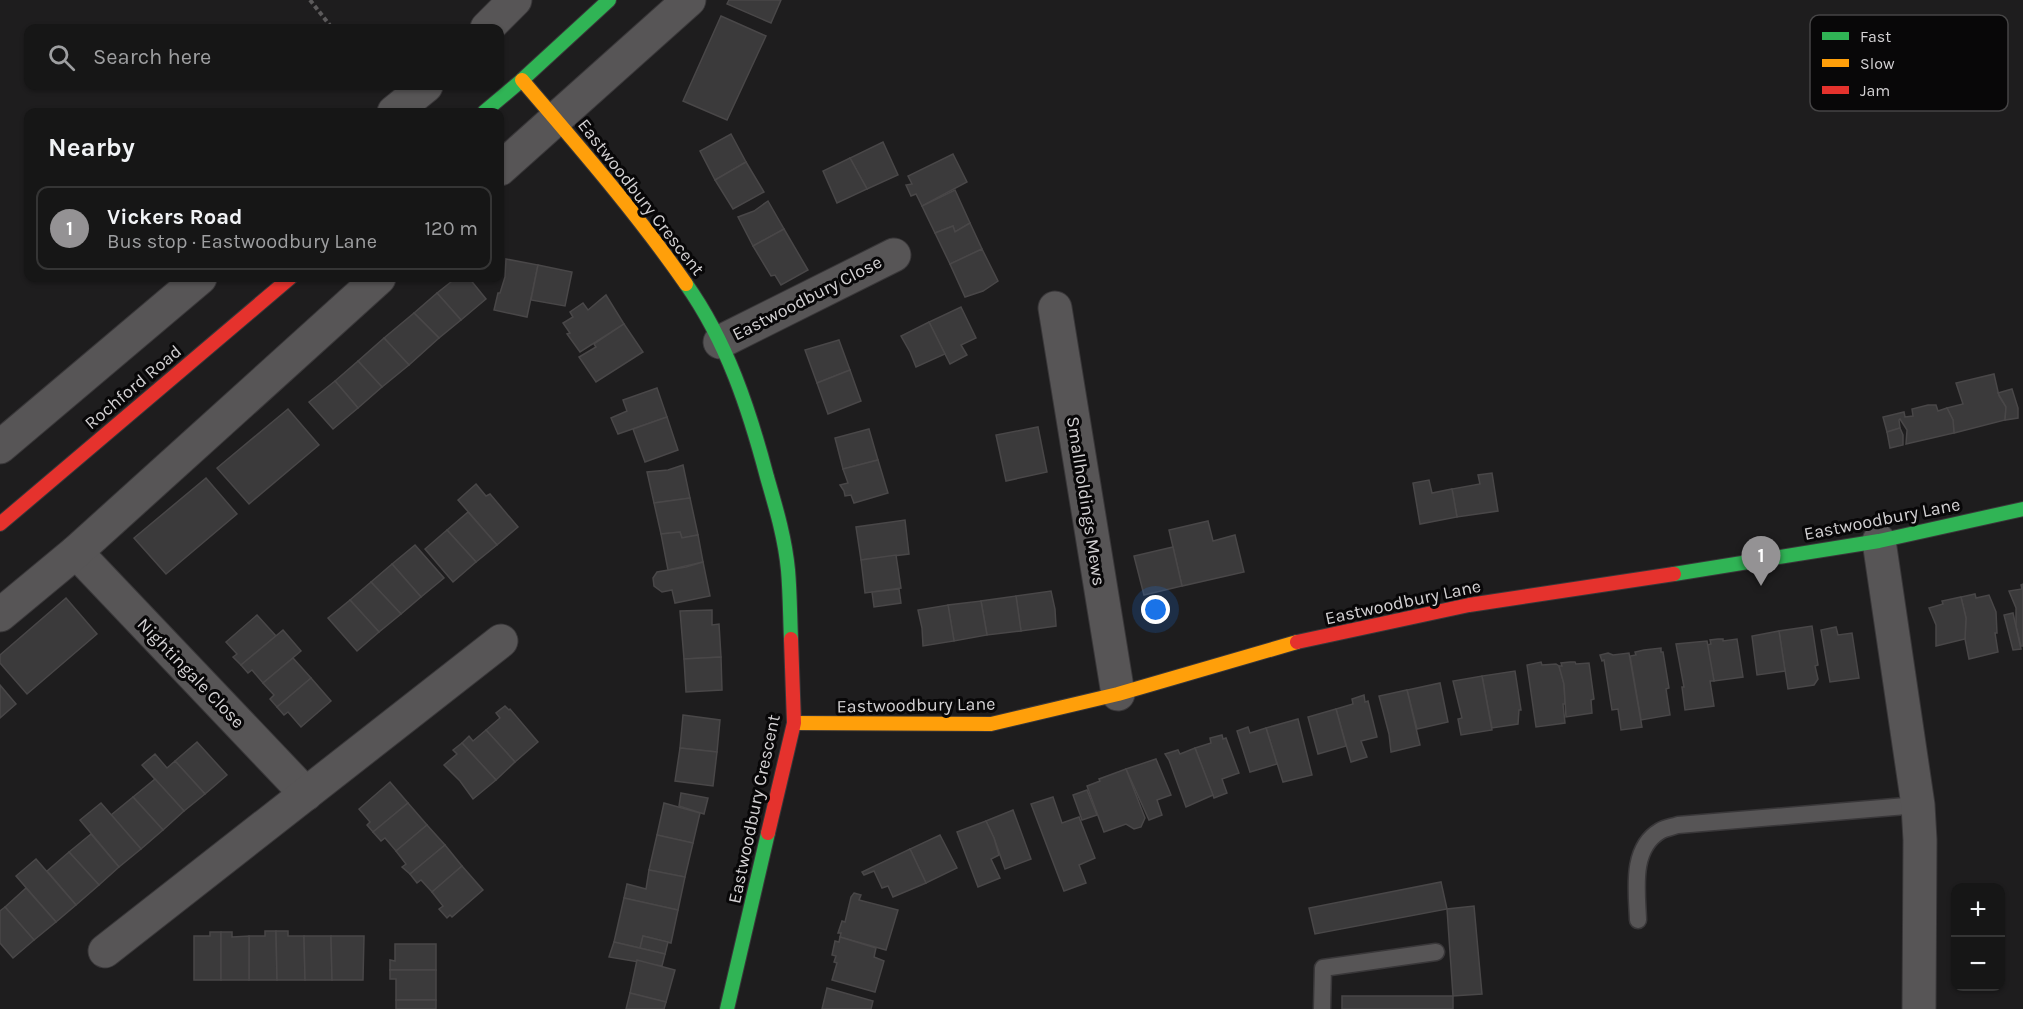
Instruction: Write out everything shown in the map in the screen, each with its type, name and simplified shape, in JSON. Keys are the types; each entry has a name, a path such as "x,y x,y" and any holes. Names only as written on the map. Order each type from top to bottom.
{"street":[{"path":"491,24 515,0"},
{"path":"489,108 609,0"},
{"path":"504,165 689,0"},
{"name":"Eastwoodbury Crescent","path":"522,80 657,242 690,289 720,342 736,377 753,424 781,526 790,595 794,723 727,1009"},
{"path":"399,108 421,90"},
{"name":"Eastwoodbury Close","path":"720,342 894,255"},
{"path":"0,447 195,282"},
{"name":"Rochford Road","path":"0,524 285,282"},
{"path":"0,615 76,552 376,282"},
{"name":"Smallholdings Mews","path":"1055,308 1118,694"},
{"name":"Eastwoodbury Lane","path":"794,723 991,724 1118,694 1280,646 1469,605 1748,563 1879,540 2023,509"},
{"path":"1879,540 1918,805 1920,840 1919,1009"},
{"name":"Nightingale Close","path":"76,552 306,794"},
{"path":"105,951 501,641"}],"lane":[{"path":"1638,920 1636,874 1641,855 1649,840 1661,830 1678,825 1918,805"},
{"path":"1322,1009 1323,968 1436,952"}],"path":[{"path":"310,0 329,24"}],"building":[{"path":"729,0 781,0 771,23 727,4"},
{"path":"721,16 766,36 727,120 683,101"},
{"path":"731,134 746,162 715,180 700,151"},
{"path":"883,142 898,175 867,189 850,158"},
{"path":"953,154 967,182 922,206 916,194 911,196 906,185 912,184 908,176"},
{"path":"850,158 867,189 837,203 823,171"},
{"path":"746,162 764,192 733,209 715,180"},
{"path":"955,190 970,223 955,232 953,226 935,233 922,206"},
{"path":"768,201 784,229 753,246 738,217 754,211"},
{"path":"970,223 982,249 950,264 935,233 953,226 955,232"},
{"path":"784,229 808,270 781,285 775,275 771,276 753,246"},
{"path":"982,249 998,281 983,291 965,297 950,264"},
{"path":"506,259 538,265 527,317 494,310 505,277"},
{"path":"538,265 572,272 565,306 531,300"},
{"path":"451,282 472,282 486,299 461,320 437,293"},
{"path":"437,293 461,320 439,338 414,313"},
{"path":"606,295 624,324 580,352 567,334 570,333 563,323 573,317 570,312 583,303 588,310"},
{"path":"961,307 976,338 961,345 967,355 950,364 929,322"},
{"path":"414,313 439,338 409,365 384,338"},
{"path":"929,322 945,354 916,367 901,336"},
{"path":"624,324 643,352 596,382 579,357 596,347 594,344"},
{"path":"384,338 409,365 382,387 358,361"},
{"path":"839,340 850,370 817,383 805,350"},
{"path":"358,361 382,387 358,408 335,381"},
{"path":"850,370 861,401 828,414 817,383"},
{"path":"1994,374 1999,396 2006,407 2005,420 1954,433 1953,420 1947,408 1963,404 1956,383"},
{"path":"335,381 358,408 333,429 309,402"},
{"path":"657,388 667,417 618,434 611,418 627,411 623,400"},
{"path":"2012,389 2018,408 2018,418 2005,420 2006,407 1998,393"},
{"path":"1936,405 1938,411 1947,408 1953,420 1954,433 1906,444 1907,430 1900,419 1900,428 1887,432 1883,417 1904,412 1905,417 1913,416 1912,409"},
{"path":"288,409 319,445 249,504 217,468"},
{"path":"667,417 678,450 645,462 633,429"},
{"path":"1038,427 1047,472 1006,481 996,435"},
{"path":"1900,428 1903,445 1890,448 1887,432"},
{"path":"869,429 878,460 843,469 835,438"},
{"path":"878,460 888,493 854,503 851,495 845,496 840,485 848,483 843,469"},
{"path":"683,465 690,498 654,503 647,472 668,470"},
{"path":"1492,473 1498,511 1457,517 1452,489 1480,484 1478,475"},
{"path":"206,478 237,514 166,574 134,538"},
{"path":"1429,480 1432,493 1452,489 1457,517 1420,524 1413,483"},
{"path":"476,484 486,496 490,494 518,527 497,545 458,500"},
{"path":"690,498 698,535 682,538 680,532 661,534 654,503"},
{"path":"468,512 497,545 476,562 447,530"},
{"path":"905,520 909,554 861,560 856,527"},
{"path":"1208,521 1213,541 1235,535 1244,572 1182,586 1169,530"},
{"path":"447,530 476,562 453,582 425,549"},
{"path":"680,532 682,538 698,535 703,562 668,570 661,534"},
{"path":"415,545 444,578 421,597 392,564"},
{"path":"1173,547 1182,586 1144,595 1134,556"},
{"path":"896,555 901,588 865,593 861,560"},
{"path":"703,562 710,596 675,603 672,590 662,592 654,586 653,578 657,572"},
{"path":"392,564 421,597 401,614 371,582"},
{"path":"371,582 401,614 379,632 350,600"},
{"path":"2023,584 2023,646 2021,646 2016,626 2016,608 2009,591 2022,589"},
{"path":"899,589 901,603 874,607 872,592"},
{"path":"1051,591 1056,626 1021,631 1016,596"},
{"path":"1975,594 1976,598 1989,595 1996,612 1997,633 1995,633 1998,652 1969,659 1965,639 1966,618 1961,597"},
{"path":"1016,596 1021,631 987,635 981,601"},
{"path":"1961,597 1966,618 1965,639 1936,646 1936,625 1929,608 1943,604 1942,601"},
{"path":"66,598 97,634 27,694 0,663 0,655"},
{"path":"350,600 379,632 357,651 328,618"},
{"path":"981,601 987,635 954,641 948,605"},
{"path":"948,605 954,641 923,646 918,610"},
{"path":"712,610 712,625 719,624 721,657 684,659 680,611"},
{"path":"2013,613 2021,649 2013,650 2004,615"},
{"path":"257,615 276,636 241,665 233,657 237,654 226,642"},
{"path":"1812,626 1818,679 1814,685 1788,689 1779,631"},
{"path":"1836,627 1838,635 1852,633 1859,678 1830,682 1821,630"},
{"path":"283,630 301,651 263,683 252,670 248,673 241,665"},
{"path":"1779,631 1785,671 1757,675 1752,636"},
{"path":"1723,639 1723,641 1737,639 1743,677 1714,681 1707,645 1711,644 1710,640"},
{"path":"1707,641 1714,681 1710,681 1714,706 1685,710 1682,687 1684,687 1676,644"},
{"path":"1661,648 1669,688 1666,689 1670,715 1641,720 1630,656 1636,655 1635,652"},
{"path":"1608,653 1613,655 1629,653 1642,727 1621,730 1618,709 1612,710 1604,660 1602,661 1600,655"},
{"path":"721,657 722,690 686,692 684,659"},
{"path":"293,658 311,678 277,707 270,699 274,695 263,683"},
{"path":"1541,662 1542,665 1556,664 1559,666 1564,684 1565,723 1536,727 1527,665"},
{"path":"1575,662 1576,664 1589,663 1594,699 1591,700 1592,713 1566,717 1564,684 1559,666 1562,666 1561,663"},
{"path":"1515,671 1521,710 1519,710 1518,724 1492,728 1482,676"},
{"path":"1482,676 1492,730 1461,735 1458,719 1462,718 1453,681"},
{"path":"311,678 331,701 301,727 288,712 284,715 277,707"},
{"path":"1440,683 1448,722 1417,729 1407,690"},
{"path":"0,685 16,704 0,718"},
{"path":"1407,690 1420,745 1391,752 1389,734 1379,696"},
{"path":"1364,695 1365,702 1368,701 1377,737 1361,741 1367,757 1351,762 1336,709 1353,704 1352,699"},
{"path":"505,706 538,742 515,762 486,730 500,718 496,713"},
{"path":"1336,709 1346,746 1318,754 1308,717"},
{"path":"683,715 720,720 717,752 680,748"},
{"path":"1298,719 1312,775 1283,782 1266,728"},
{"path":"1248,727 1250,733 1266,728 1277,764 1250,772 1237,731"},
{"path":"486,730 515,762 496,780 462,743 469,736 473,741"},
{"path":"1222,735 1223,739 1226,738 1239,773 1222,779 1227,793 1214,798 1195,748 1211,743 1210,738"},
{"path":"197,742 227,775 205,794 175,761"},
{"path":"462,743 496,780 473,799 444,765 457,754 453,750"},
{"path":"680,748 717,752 713,786 675,781"},
{"path":"1195,748 1213,795 1186,807 1165,754 1178,750 1180,754"},
{"path":"155,754 167,768 175,761 205,794 184,811 142,765"},
{"path":"1156,759 1171,795 1157,800 1162,815 1149,820 1126,769"},
{"path":"1126,769 1145,818 1141,827 1134,829 1126,824 1104,832 1087,786"},
{"path":"155,779 184,811 163,830 133,797"},
{"path":"390,782 408,803 373,832 367,825 370,822 359,809"},
{"path":"1087,790 1097,815 1082,820 1073,795"},
{"path":"681,793 708,798 704,814 679,806"},
{"path":"133,797 163,830 141,849 111,815"},
{"path":"1053,797 1062,823 1079,817 1095,858 1079,865 1086,883 1064,891 1031,804"},
{"path":"101,803 141,849 119,867 80,820"},
{"path":"408,803 427,825 396,851 385,838 381,841 373,832"},
{"path":"664,803 700,813 693,843 657,835"},
{"path":"1013,810 1031,859 1005,869 986,821"},
{"path":"986,821 999,855 991,859 1000,878 978,887 957,832"},
{"path":"427,825 445,845 410,874 402,867 406,864 396,851"},
{"path":"91,834 119,867 99,885 69,852"},
{"path":"657,835 693,843 685,877 649,870"},
{"path":"940,835 957,868 926,883 910,849"},
{"path":"445,845 462,866 432,892 421,880 417,883 410,874"},
{"path":"910,849 926,883 893,897 888,886 882,888 874,871 864,875 862,872"},
{"path":"69,852 99,885 76,905 47,871"},
{"path":"36,859 76,905 56,922 16,876"},
{"path":"462,866 483,890 452,917 450,915 447,918 439,909 443,906 432,892"},
{"path":"649,870 685,877 678,910 624,898 627,884 646,889"},
{"path":"1441,882 1447,909 1315,934 1309,908"},
{"path":"26,888 56,922 34,940 5,907"},
{"path":"854,893 861,895 859,900 898,910 886,950 840,937 841,933 838,933 842,921 845,922"},
{"path":"624,898 678,910 671,943 643,936 640,948 614,942"},
{"path":"1474,906 1482,994 1453,996 1447,909"},
{"path":"5,907 34,940 13,958 0,943 0,911"},
{"path":"265,931 276,931 277,980 249,980 249,936 265,936"},
{"path":"276,931 288,931 288,936 304,936 305,980 277,980"},
{"path":"210,932 221,932 221,980 194,980 194,936 210,936"},
{"path":"221,932 232,932 232,937 249,936 249,980 221,980"},
{"path":"304,936 331,936 332,980 305,980"},
{"path":"331,936 364,936 363,980 332,980"},
{"path":"643,936 668,942 665,954 640,948"},
{"path":"840,937 876,948 874,957 884,961 875,992 832,980 837,963 834,962 836,956 832,955 835,941 839,942"},
{"path":"614,942 665,954 662,966 609,957"},
{"path":"395,944 436,944 436,970 390,970 390,960 395,961"},
{"path":"637,960 675,970 666,1002 630,993"},
{"path":"390,970 436,970 436,1000 396,1000 396,979 390,979"},
{"path":"827,988 873,1001 871,1009 822,1009"},
{"path":"630,993 666,1002 664,1009 626,1009"},
{"path":"1342,996 1453,996 1453,1009 1342,1009"},
{"path":"396,1000 436,1000 436,1009 396,1009"}],"traffic: fast":[{"path":"489,108 609,0"},
{"path":"686,284 701,306 725,353 744,401 760,452 785,546 789,579 791,639"},
{"path":"1674,574 1879,541 2023,509"},
{"path":"727,1009 768,833"}],"traffic: slow":[{"path":"522,80 627,205 686,284"},
{"path":"794,723 991,724 1118,694 1297,642"}],"traffic: jam":[{"path":"0,524 285,282"},
{"path":"1297,642 1469,605 1674,574"},
{"path":"768,833 794,723 791,639"}],"place":[{"name":"Vickers Road","path":"1761,586"}]}
